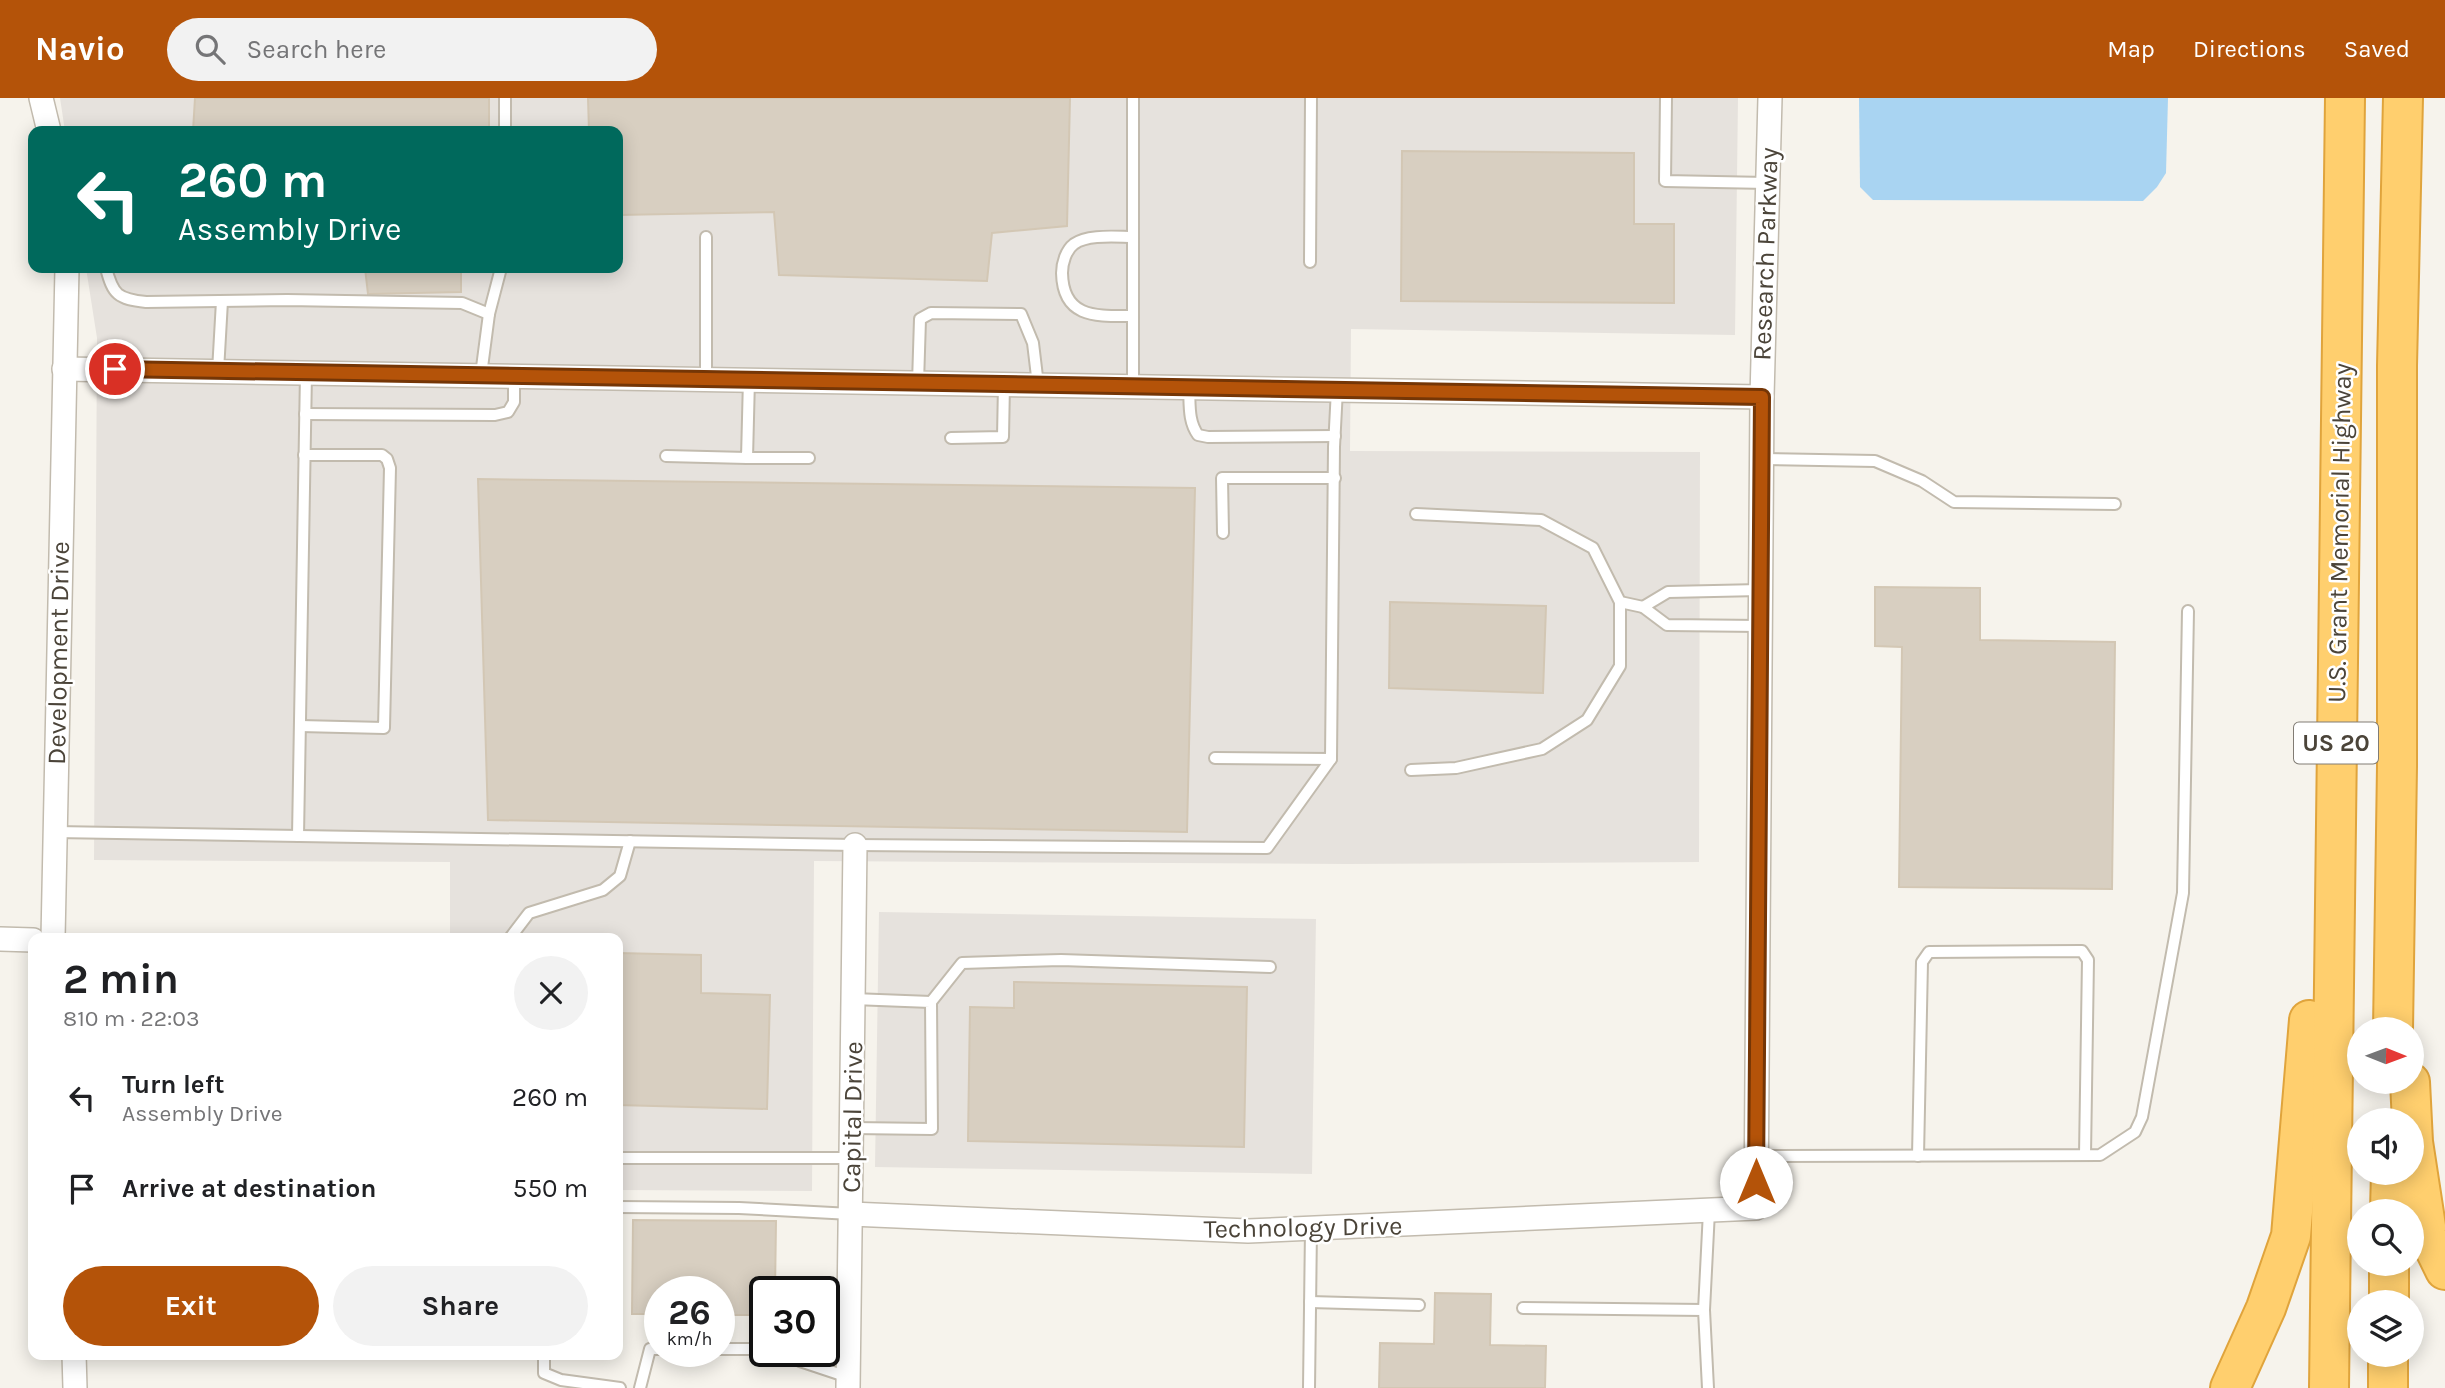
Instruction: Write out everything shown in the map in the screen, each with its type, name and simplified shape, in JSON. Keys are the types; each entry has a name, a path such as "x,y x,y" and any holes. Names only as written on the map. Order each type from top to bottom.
{"highway":[{"name":"U.S. Grant Memorial Highway","path":"2329,1388 2345,98"},
{"name":"U.S. Grant Memorial Highway","path":"2393,1017 2397,765 2397,366 2403,98"},
{"path":"2230,1388 2266,1308 2291,1237 2337,683"},
{"path":"2397,765 2408,1017"},
{"path":"2411,1094 2413,1142 2427,1233 2445,1269"},
{"path":"2388,1367 2388,1388"}],"street":[{"path":"41,98 48,126"},
{"name":"Research Parkway","path":"1756,1208 1761,458 1770,98"},
{"name":"Development Drive","path":"52,933 67,273"},
{"path":"64,369 1762,397"},
{"name":"Capital Drive","path":"848,1383 855,845"},
{"path":"0,939 28,940"},
{"name":"Technology Drive","path":"851,1214 1248,1231 1756,1208"},
{"path":"74,1360 75,1388"}],"lane":[{"path":"505,98 505,126"},
{"path":"1133,98 1133,386"},
{"path":"1310,262 1311,98"},
{"path":"1666,98 1665,181 1767,183"},
{"path":"1133,236 1085,239 1073,244 1066,253 1062,267 1062,285 1068,299 1078,310 1095,316 1133,316"},
{"path":"706,237 706,379"},
{"path":"108,273 112,288 127,300 462,303 489,314"},
{"path":"481,375 489,314 500,273"},
{"path":"218,371 222,301"},
{"path":"918,383 920,319 931,313 1021,314 1033,342 1038,385"},
{"path":"298,836 306,373"},
{"path":"305,414 495,415 508,412 514,402 514,376"},
{"path":"747,458 749,380"},
{"path":"951,438 1003,437 1004,384"},
{"path":"1189,387 1190,416 1198,435 1335,436"},
{"path":"55,832 855,845 1267,848 1331,759 1337,389"},
{"path":"300,726 384,728 390,468 387,458 382,455 304,455"},
{"path":"666,456 809,458"},
{"path":"1761,458 1875,461 1922,481 1954,502 2115,504"},
{"path":"1223,533 1222,478 1335,478"},
{"path":"1411,770 1456,768 1542,749 1587,720 1620,666 1620,602 1592,548 1541,520 1416,514"},
{"path":"1643,607 1668,592 1760,590"},
{"path":"1620,602 1643,607 1667,625 1760,626"},
{"path":"1756,1156 2100,1155 2135,1132 2142,1117 2183,892 2188,611"},
{"path":"1215,758 1331,759"},
{"path":"514,933 529,913 603,890 620,876 630,841"},
{"path":"1918,1156 1922,962 1929,952 2034,951 2082,951 2088,960 2085,1155"},
{"path":"852,1128 932,1129 932,1002 962,963 1061,960 1270,967"},
{"path":"853,999 932,1002"},
{"path":"623,1158 852,1158"},
{"path":"623,1207 738,1208 851,1214"},
{"path":"1708,1388 1704,1310 1710,1211"},
{"path":"1310,1388 1311,1229"},
{"path":"1310,1302 1419,1305"},
{"path":"1523,1308 1704,1310"},
{"path":"544,1360 544,1373 561,1380 620,1388"},
{"path":"640,1388 645,1367"},
{"path":"813,1367 848,1383"}],"shaded area":[{"path":"60,98 1738,98 1735,335 1351,329 1350,451 1700,452 1699,862 1347,864 814,861 812,1191 623,1190 623,933 450,933 450,862 94,860 97,338 87,273 623,273 623,126 64,126"},
{"path":"879,912 1316,919 1312,1174 875,1167"}],"water":[{"path":"1859,98 2168,98 2166,173 2143,201 1873,200 1860,187"}],"building":[{"path":"195,98 489,98 489,126 193,126"},
{"path":"588,98 1070,98 1067,226 992,233 987,281 779,275 774,212 623,215 623,126 589,126"},
{"path":"1402,151 1634,153 1634,224 1674,224 1674,303 1401,301"},
{"path":"366,273 461,273 461,292 368,294"},
{"path":"478,479 1195,488 1187,832 488,820"},
{"path":"1875,587 1980,588 1980,640 2115,642 2112,889 1899,887 1902,647 1875,646"},
{"path":"1390,602 1546,606 1543,693 1389,688"},
{"path":"623,953 701,955 701,993 770,995 767,1109 623,1105"},
{"path":"1014,982 1247,987 1244,1147 968,1141 970,1007 1014,1008"},
{"path":"633,1220 776,1221 775,1276 749,1276 749,1315 735,1315 735,1276 644,1276 644,1314 632,1314"},
{"path":"1435,1293 1491,1294 1490,1345 1546,1346 1545,1388 1379,1388 1380,1343 1434,1344"}],"route":[{"path":"115,369 1762,397 1756,1182"}]}
